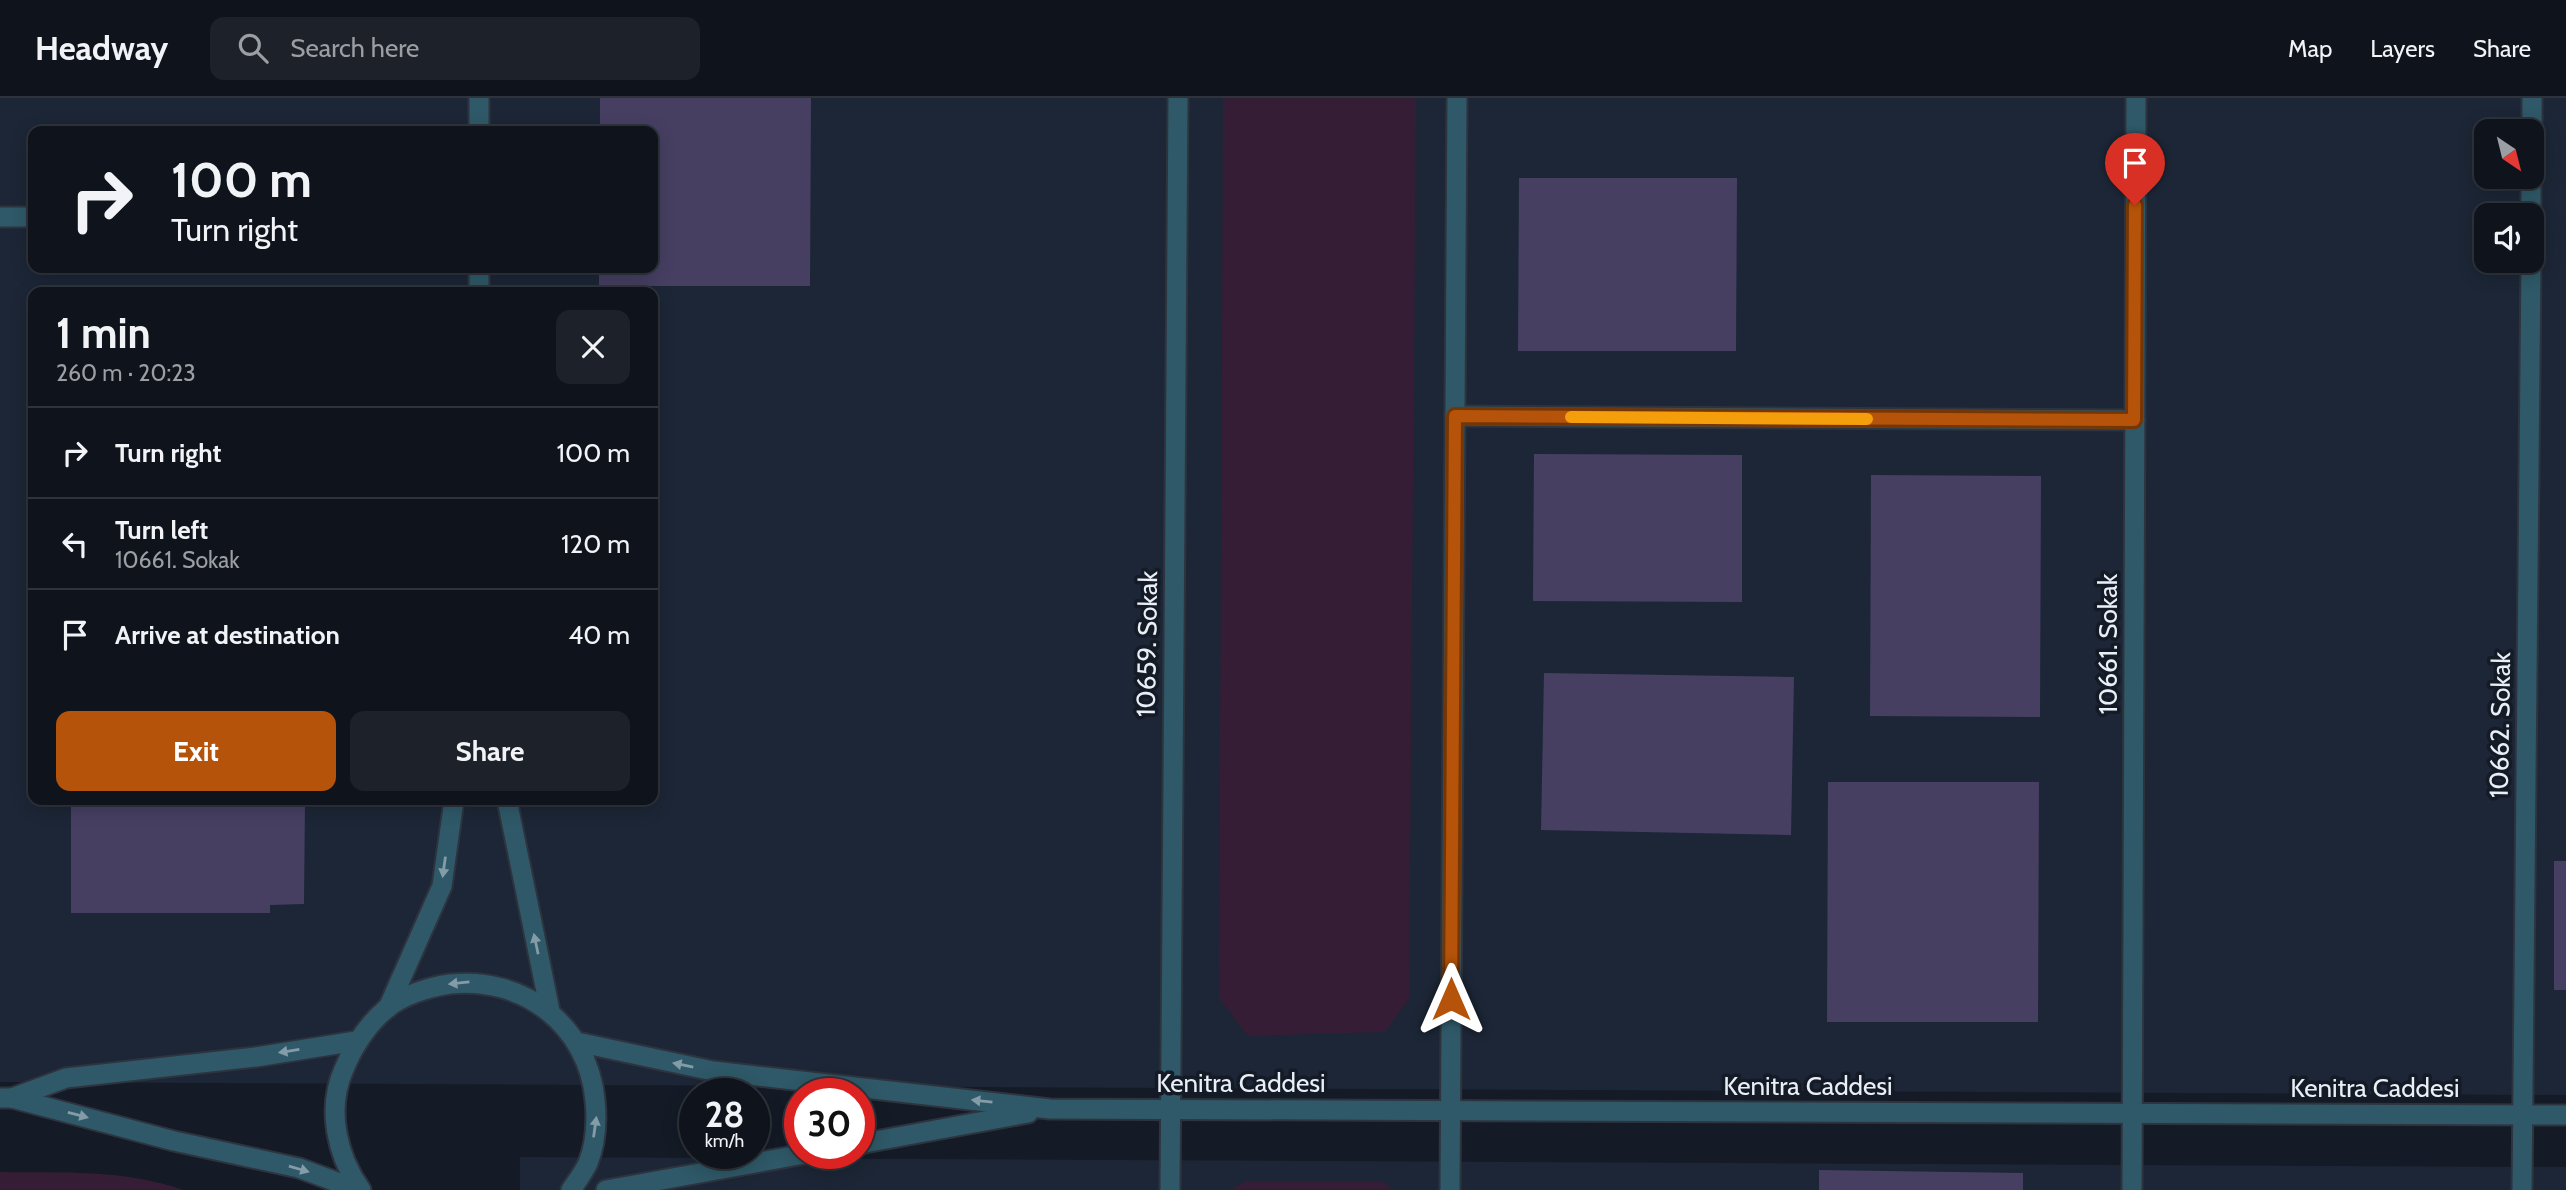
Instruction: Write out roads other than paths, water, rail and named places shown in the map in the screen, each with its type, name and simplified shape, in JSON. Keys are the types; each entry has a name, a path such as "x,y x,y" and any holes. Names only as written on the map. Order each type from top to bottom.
{"street":[{"path":"480,98 480,126"},
{"name":"10659. Sokak","path":"1170,1190 1178,98"},
{"path":"1450,1190 1457,98"},
{"name":"10661. Sokak","path":"2132,1190 2136,98"},
{"path":"2532,98 2532,119"},
{"path":"0,216 28,217"},
{"name":"10662. Sokak","path":"2522,1190 2531,273"},
{"path":"1455,416 2134,420"},
{"path":"388,1008 442,886 453,805"},
{"path":"508,805 550,1011"},
{"path":"359,1190 348,1171 335,1128 338,1083 356,1041 388,1008 428,987 474,982 514,990 550,1011 577,1042 593,1080 597,1121 588,1162 571,1190"},
{"path":"6,1098 66,1078 256,1056 356,1041"},
{"path":"577,1042 713,1071 1050,1109"},
{"path":"6,1098 174,1141 299,1168 359,1190"},
{"path":"875,1141 1050,1109"},
{"name":"Kenitra Caddesi","path":"1050,1109 2566,1115"},
{"path":"607,1190 784,1158"}]}
